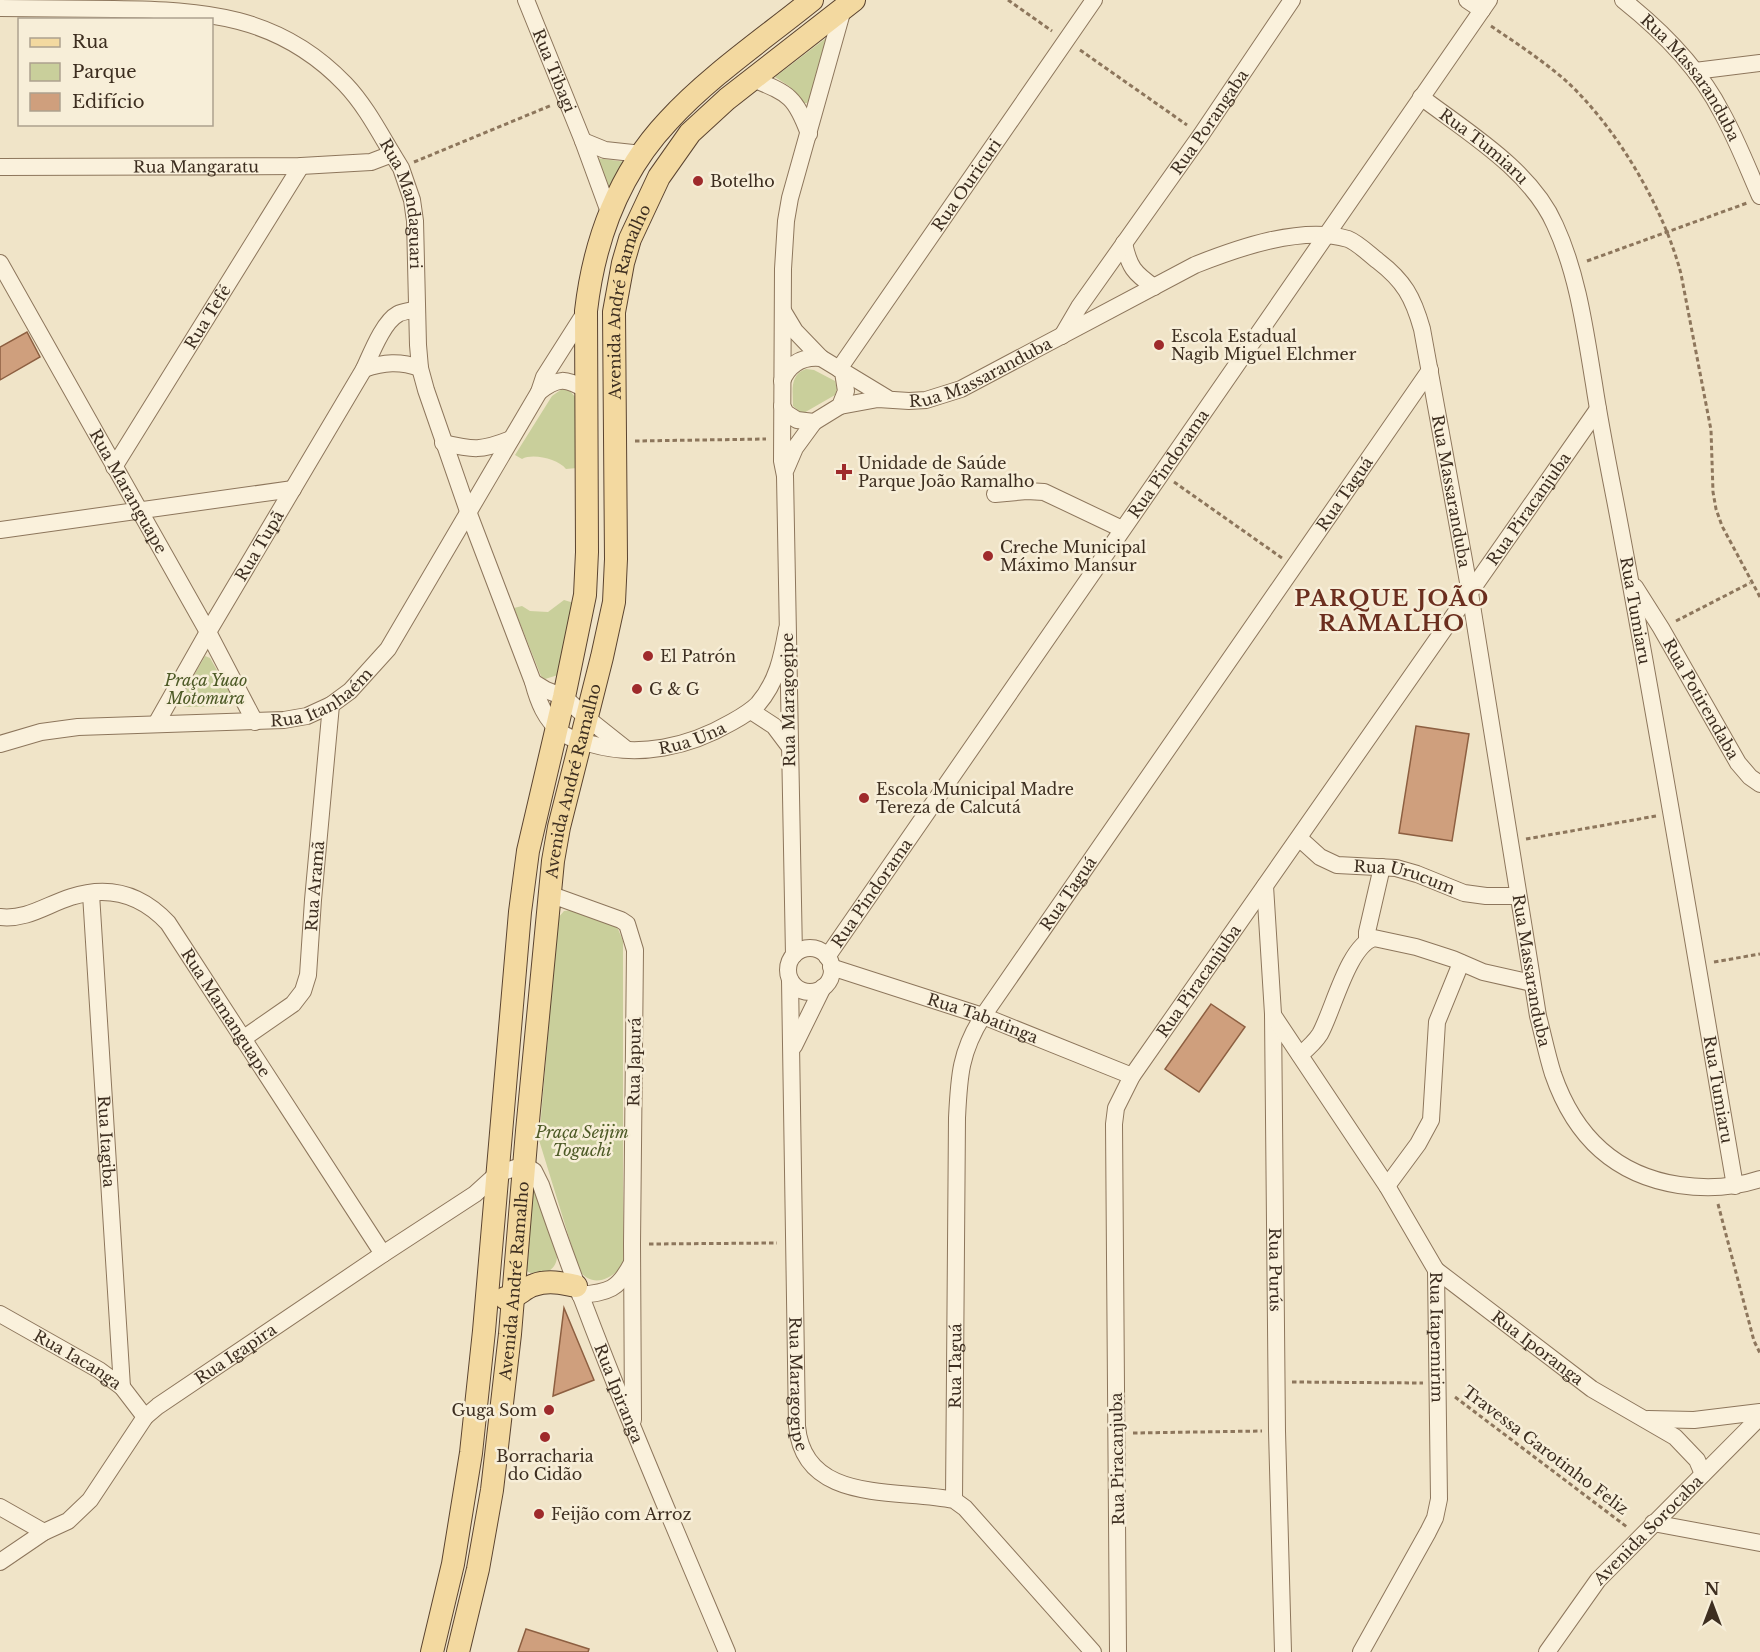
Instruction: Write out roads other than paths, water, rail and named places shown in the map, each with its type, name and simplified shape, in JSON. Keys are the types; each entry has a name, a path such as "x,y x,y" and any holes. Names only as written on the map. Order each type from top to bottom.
{"main road":[{"name":"Avenida André Ramalho","path":"432,1652 453,1564 468,1473 524,881 534,824 583,611 587,552 586,311 589,281 609,212 642,154 666,123 694,95 812,0"},
{"name":"Avenida André Ramalho","path":"458,1652 478,1569 492,1490 549,894 559,827 611,619 615,586 614,312 623,263 639,216 659,177 698,125 848,4"},
{"path":"642,154 659,177"},
{"path":"609,212 626,217 639,216"},
{"path":"583,611 611,619"},
{"path":"486,1293 494,1298 512,1299 531,1285 543,1282 555,1282 578,1291"}],"street":[{"name":"Rua Tibagi","path":"526,0 609,212"},
{"name":"Rua Ouricuri","path":"841,371 1094,0"},
{"name":"Rua Porangaba","path":"1062,336 1292,0"},
{"path":"1467,0 1483,9"},
{"name":"Rua Massaranduba","path":"1623,0 1680,52 1723,113 1755,199"},
{"path":"783,311 795,331 821,358 841,371 846,391 840,406 814,422 797,420 782,406 783,244 790,198 848,4"},
{"name":"Rua Mandaguari","path":"0,8 164,10 203,13 236,19 285,39 331,70 348,86 397,161 412,201 415,221 420,368 468,514 539,705 556,728"},
{"name":"Rua Pindorama","path":"829,962 1161,472 1483,9"},
{"path":"1695,71 1760,63"},
{"path":"753,79 784,93 798,106 809,134"},
{"name":"Rua Tumiaru","path":"1421,97 1497,153 1527,181 1555,222 1571,266 1581,307 1630,579 1735,1186"},
{"path":"583,141 605,150 642,154"},
{"name":"Rua Mangaratu","path":"0,167 301,166 397,161"},
{"name":"Rua Tefé","path":"114,467 301,166"},
{"name":"Rua Massaranduba","path":"840,406 865,400 909,402 944,396 1195,265 1225,253 1278,240 1326,235 1350,240 1395,274 1407,288 1416,308 1430,370 1470,593 1538,1016 1553,1073 1563,1098 1597,1147 1619,1165 1647,1179 1714,1188 1735,1186 1760,1179"},
{"path":"1124,243 1129,262 1137,275 1154,287"},
{"name":"Rua Maranguape","path":"0,263 208,632 255,722"},
{"name":"Rua Tupã","path":"156,724 391,319 399,313 417,309"},
{"name":"Rua Itanhaém","path":"0,744 41,732 78,727 255,722 307,716 331,705 350,691 388,649 539,392 544,377 586,311"},
{"path":"782,382 786,373 799,360 821,358"},
{"path":"364,369 392,362 420,368"},
{"name":"Rua Taguá","path":"954,1500 959,1080 965,1050 983,1016 1430,370"},
{"name":"Rua Massaranduba","path":"841,371 891,400"},
{"path":"539,392 552,383 566,380 586,390"},
{"name":"Rua Maragogipe","path":"782,406 794,955"},
{"name":"Rua Piracanjuba","path":"1118,1652 1113,1124 1116,1108 1132,1077 1598,409"},
{"name":"Rua Maragogipe","path":"785,476 795,448 814,422"},
{"path":"443,443 476,450 512,439"},
{"path":"0,530 293,489"},
{"path":"994,494 1027,490 1044,492 1122,529"},
{"name":"Rua Potirendaba","path":"1630,579 1661,628 1738,763 1760,784"},
{"name":"Rua Una","path":"556,728 569,738 601,747 627,750 672,747 696,740 721,729 750,711 769,690 777,674 787,629"},
{"path":"532,682 564,697 627,750"},
{"name":"Rua Aramã","path":"244,1038 293,1004 303,991 308,975 331,705"},
{"path":"750,711 774,726 789,746"},
{"name":"Rua Urucum","path":"1299,838 1326,861 1337,865 1396,868 1464,893 1518,896"},
{"path":"1367,940 1383,867"},
{"name":"Rua Purús","path":"1264,886 1273,1014 1276,1431 1283,1652"},
{"name":"Rua Mamanguape","path":"0,917 25,916 71,897 91,894 113,894 137,898 158,912 168,923 244,1038 383,1254"},
{"name":"Rua Itagiba","path":"91,894 122,1387"},
{"name":"Rua Japurá","path":"549,894 621,920 627,924 635,950 632,1244 634,1430"},
{"path":"792,923 811,948"},
{"path":"1300,1055 1318,1037 1344,976 1367,940 1374,938 1416,947 1483,972 1533,983"},
{"path":"803,949 818,950 829,962 831,975 823,987 816,991 801,990 790,980 788,965 794,955 803,949"},
{"name":"Rua Tabatinga","path":"829,962 983,1016 1132,1077"},
{"path":"1387,1186 1412,1153 1431,1120 1437,1022 1461,963"},
{"name":"Rua Maragogipe","path":"790,980 797,1426 800,1447 816,1471 849,1488 954,1500"},
{"name":"Rua Maragogipe","path":"792,1049 823,987"},
{"name":"Rua Itapemirim","path":"1273,1014 1387,1186 1436,1270 1436,1383 1440,1486 1435,1518 1361,1652"},
{"path":"497,1174 524,1165"},
{"name":"Rua Ipiranga","path":"524,1165 534,1171 541,1185 578,1291 727,1652"},
{"name":"Rua Igapira","path":"0,1562 44,1532 68,1521 90,1500 145,1417 475,1194 497,1174"},
{"path":"578,1291 603,1293 617,1286 624,1279 632,1262"},
{"name":"Rua Iporanga","path":"1436,1270 1592,1389 1675,1437 1689,1449 1703,1474"},
{"name":"Rua Iacanga","path":"0,1314 99,1370 122,1387 145,1417"},
{"path":"1641,1419 1694,1420 1760,1412"},
{"name":"Avenida Sorocaba","path":"1547,1652 1587,1593 1653,1523 1760,1418"},
{"path":"954,1500 964,1508 1093,1652"},
{"path":"0,1507 44,1532"},
{"path":"1653,1523 1760,1543"}],"place":[{"name":"Botelho","path":"698,181"},
{"name":"Escola Estadual Nagib Miguel Elchmer","path":"1159,345"},
{"name":"Unidade de Saúde Parque João Ramalho","path":"844,472"},
{"name":"Creche Municipal Máximo Mansur","path":"988,556"},
{"name":"El Patrón","path":"648,656"},
{"name":"G & G","path":"637,689"},
{"name":"Escola Municipal Madre Tereza de Calcutá","path":"864,798"},
{"name":"Guga Som","path":"549,1410"},
{"name":"Borracharia do Cidão","path":"545,1437"},
{"name":"Feijão com Arroz","path":"539,1514"}],"district":[{"name":"PARQUE JOÃO RAMALHO","path":"1392,610"}],"park label":[{"name":"Praça Yuao Motomura","path":"206,689"},
{"name":"Praça Seijim Toguchi","path":"582,1141"}]}
